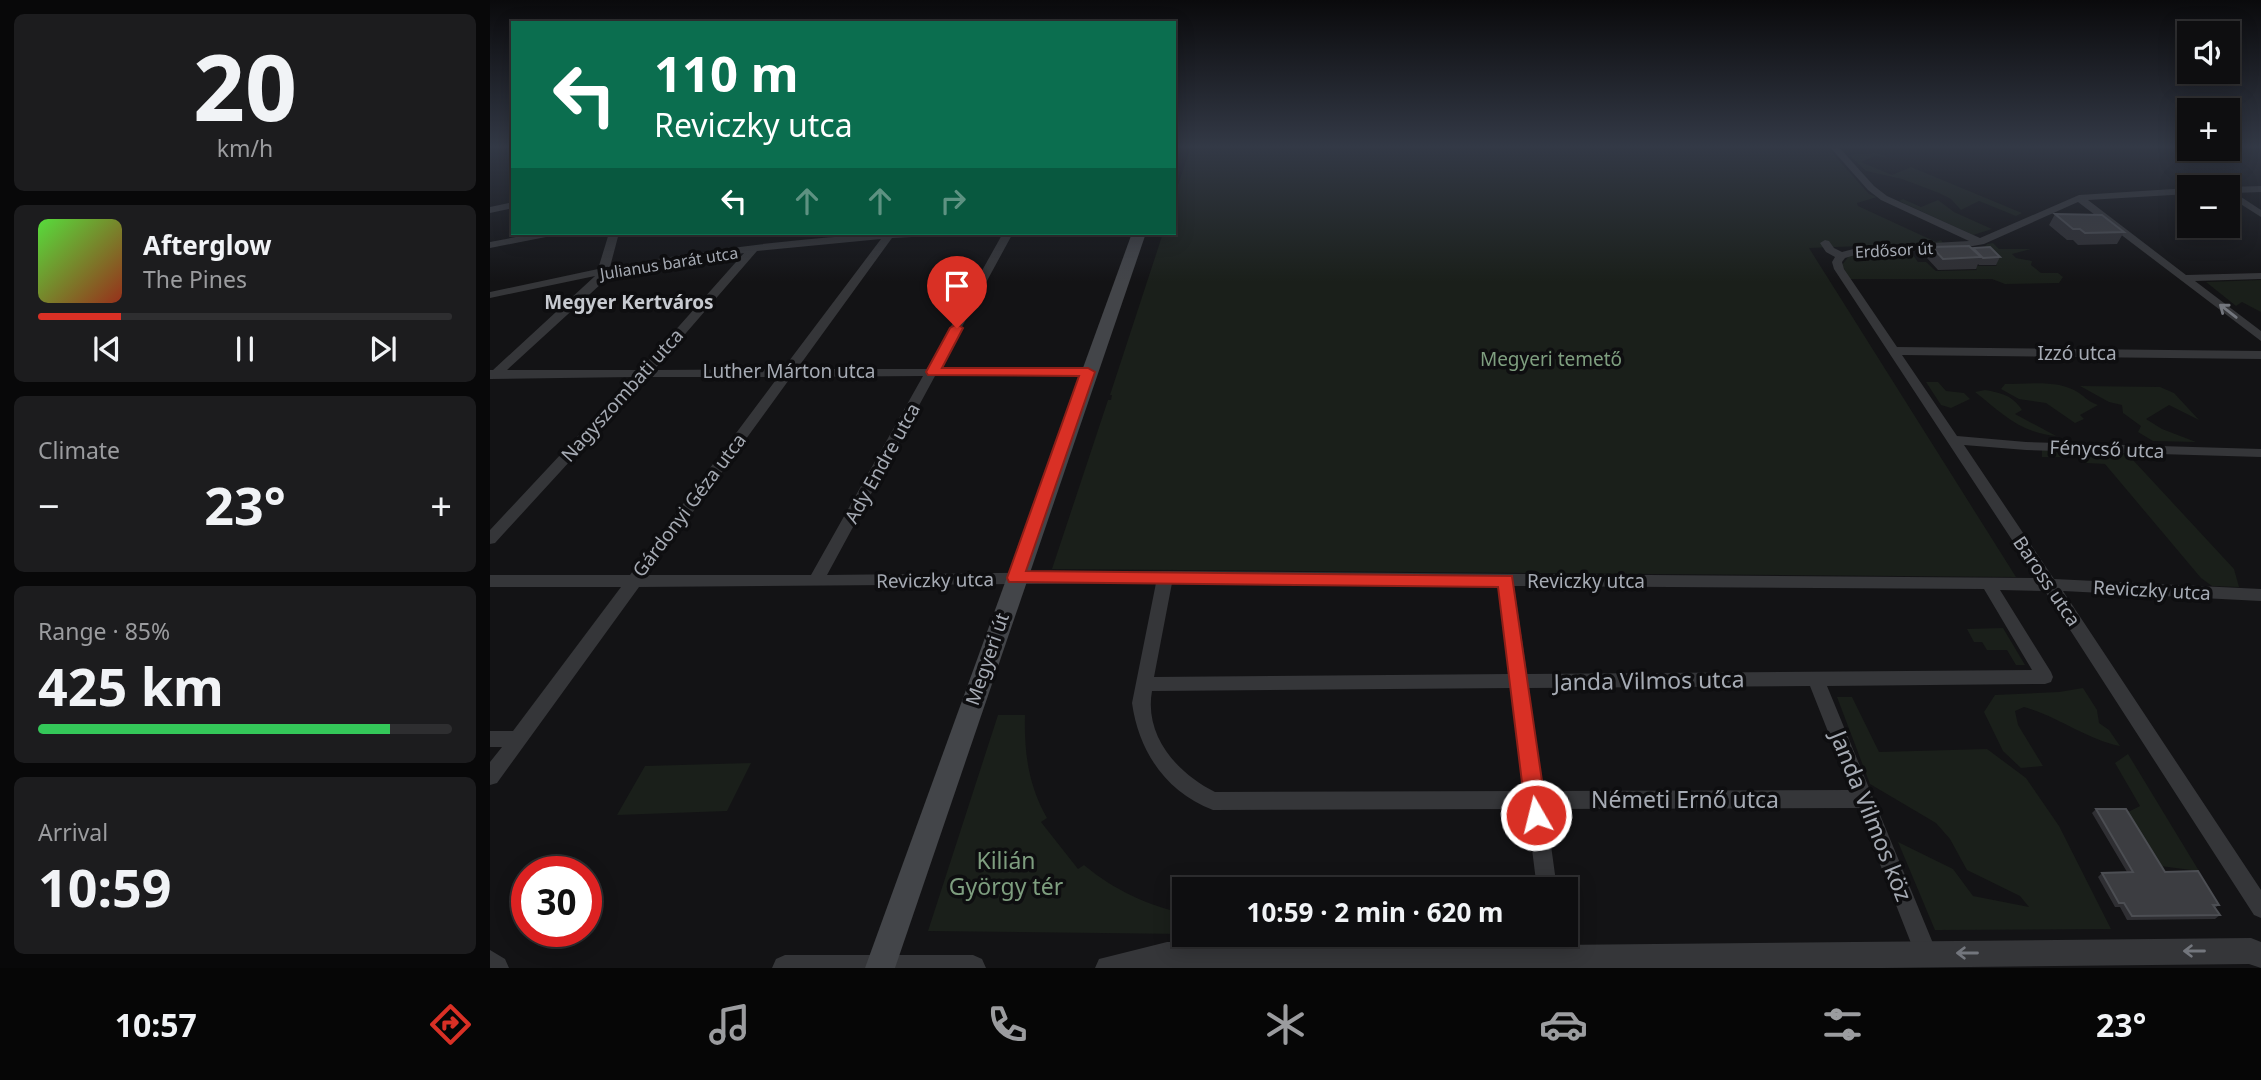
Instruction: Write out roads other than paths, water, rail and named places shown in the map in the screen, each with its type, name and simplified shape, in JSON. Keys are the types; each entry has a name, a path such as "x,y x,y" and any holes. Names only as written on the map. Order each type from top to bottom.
{"main road":[{"name":"Megyeri út","path":"880,967 1015,578 1138,235"}],"street":[{"path":"1875,191 1884,198 1980,242"},
{"name":"Erdősor út","path":"1841,256 1853,250 1956,246 1980,242 2079,198 2177,192"},
{"path":"2079,198 2261,337"},
{"path":"2240,199 2261,214"},
{"path":"490,210 511,205"},
{"path":"490,245 541,235"},
{"path":"492,376 596,283 602,273 613,235"},
{"name":"Julianus barát utca","path":"490,295 602,273 835,236 889,235"},
{"name":"Gárdonyi Géza utca","path":"490,777 889,235"},
{"name":"Ady Endre utca","path":"816,582 1006,235"},
{"path":"1825,243 1830,250 1841,256"},
{"name":"Nagyszombati utca","path":"490,538 645,372 753,249"},
{"name":"Baross utca","path":"1841,256 1837,262 1839,269 2261,908"},
{"path":"2186,278 2261,276"},
{"name":"Izzó utca","path":"1892,351 2261,355"},
{"name":"Luther Márton utca","path":"492,376 788,371 1088,372"},
{"name":"Fénycső utca","path":"1953,440 2026,446 2261,453"},
{"path":"1144,684 1165,577"},
{"name":"Reviczky utca","path":"490,581 816,582 1165,577 1989,583 2261,595"},
{"path":"1506,581 1545,877"},
{"name":"Janda Vilmos utca","path":"1144,684 2045,677 1989,583"},
{"name":"Janda Vilmos köz","path":"1816,680 1926,953"},
{"name":"Németi Ernő utca","path":"1144,684 1141,703 1143,721 1156,754 1177,780 1213,802 1864,799"},
{"path":"490,739 518,738"},
{"path":"1108,968 1167,955 2251,951 2261,957"},
{"path":"490,964 496,968"},
{"path":"785,968 973,968"}],"district":[{"name":"Megyer Kertváros","path":"629,302"}],"park label":[{"name":"Megyeri temető","path":"1551,359"},
{"name":"Kilián György tér","path":"1006,874"}]}
